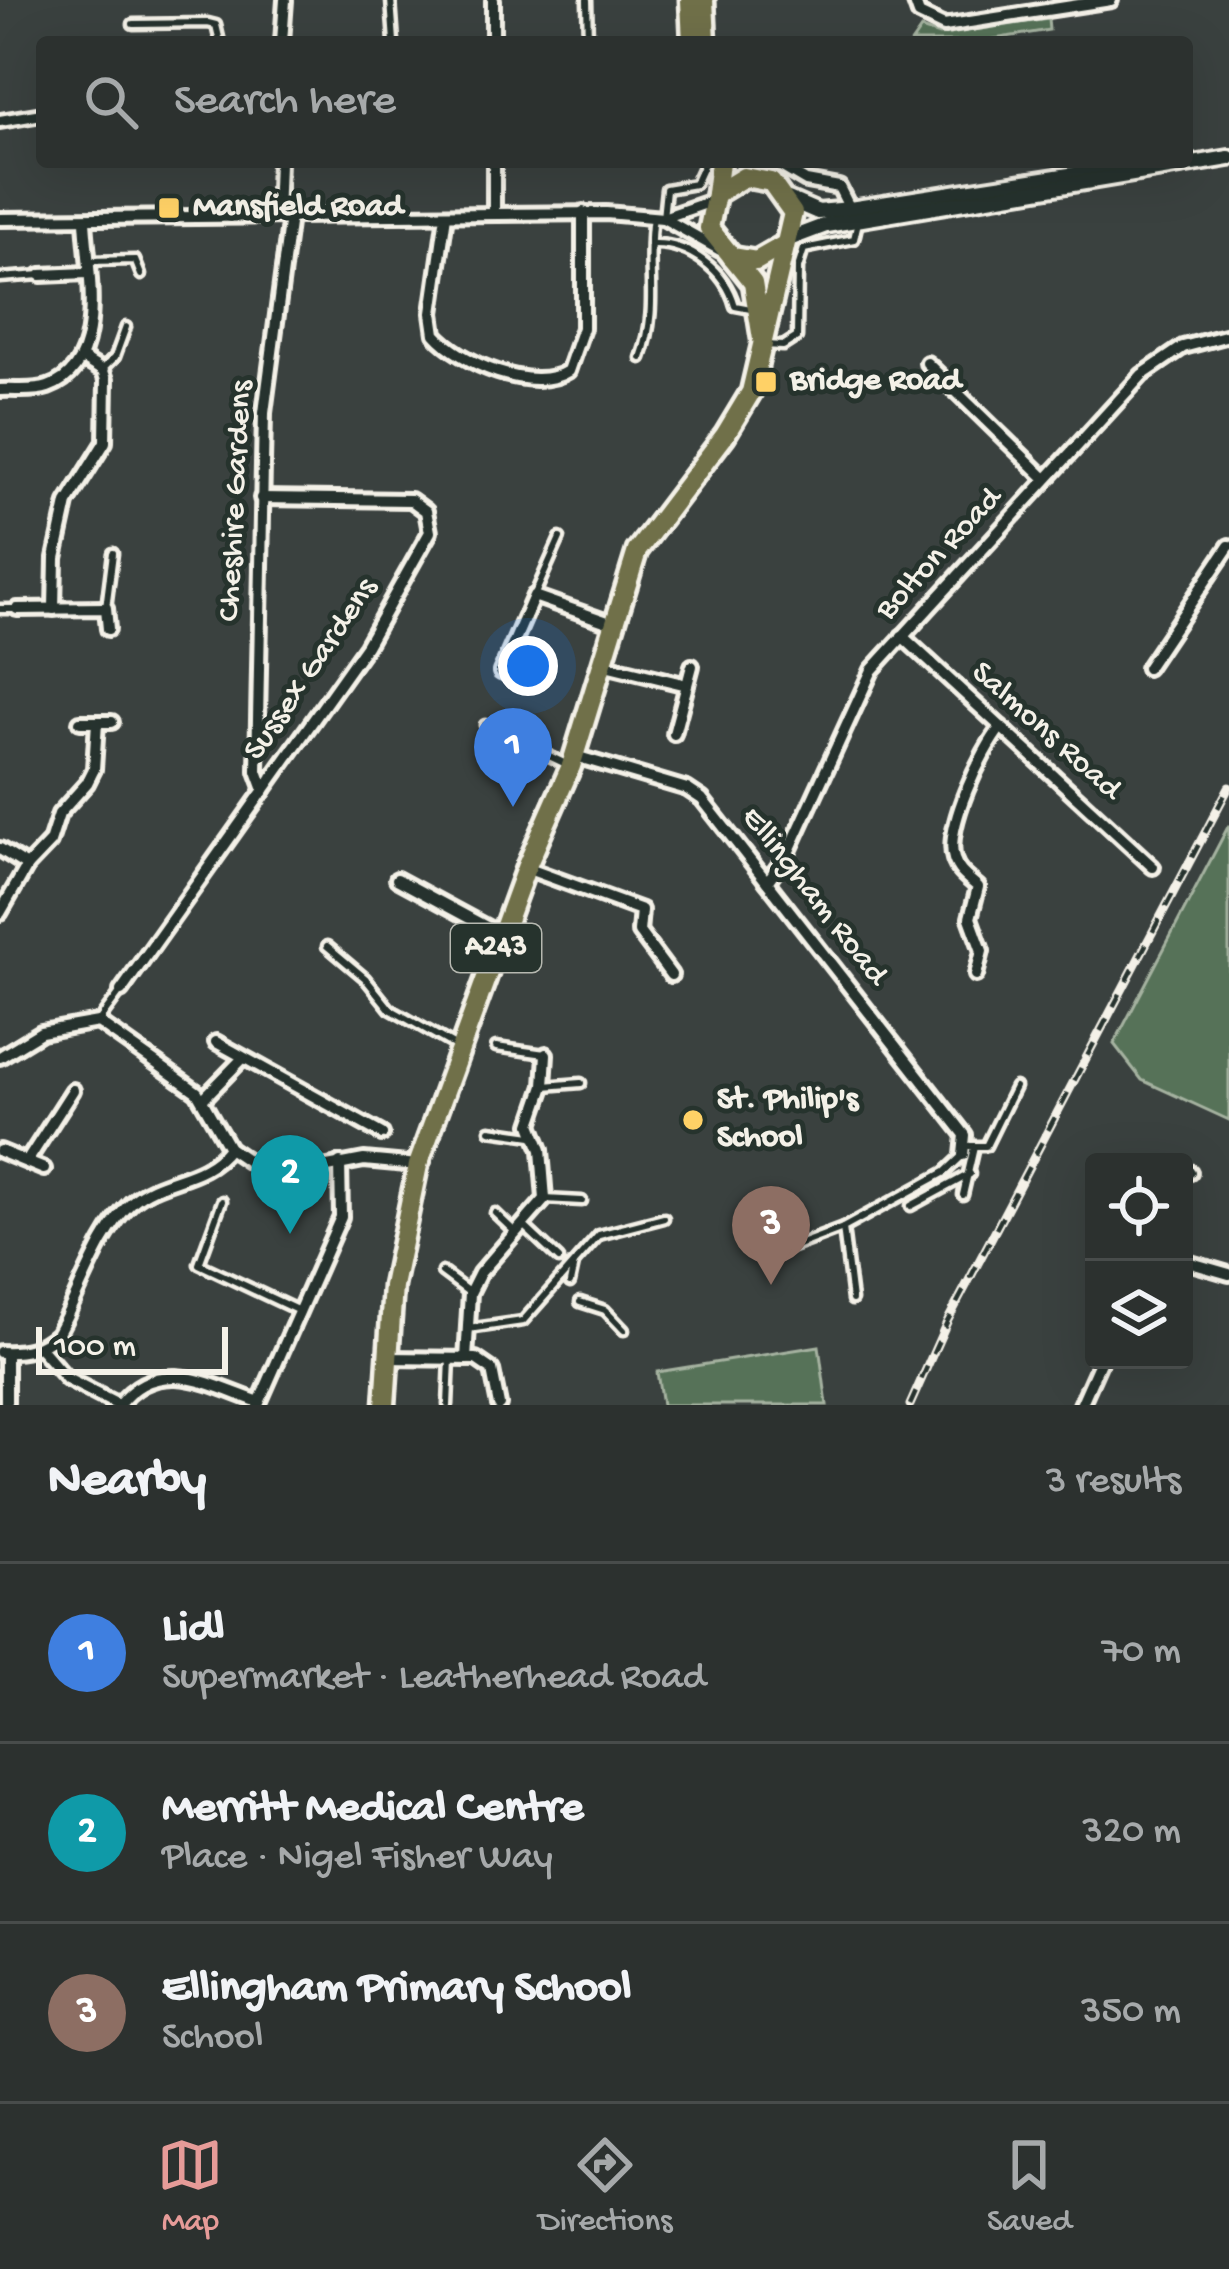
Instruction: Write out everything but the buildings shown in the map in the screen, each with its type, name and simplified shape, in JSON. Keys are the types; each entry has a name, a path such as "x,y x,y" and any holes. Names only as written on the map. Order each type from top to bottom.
{"highway":[{"path":"690,0 692,36"},
{"path":"704,0 706,36"},
{"name":"A243","path":"719,168 709,228 753,283 763,345"},
{"path":"714,198 728,183 759,168"},
{"path":"762,168 788,199"},
{"name":"A243","path":"385,1405 393,1286 418,1165 526,868 573,761 637,551 740,411 763,345 788,240 793,213 788,199"},
{"path":"727,255 756,261 788,240"}],"street":[{"path":"282,36 285,0"},
{"path":"493,0 493,36"},
{"path":"914,0 919,14 944,26 1111,0"},
{"path":"0,121 36,115"},
{"path":"1193,157 1229,154"},
{"path":"1193,160 1229,154"},
{"name":"Cheshire Gardens","path":"264,790 257,771 261,498 264,412 283,216 279,168"},
{"path":"494,168 494,214"},
{"path":"764,168 845,191 854,216"},
{"path":"788,240 854,216 1122,168"},
{"path":"788,199 818,212 854,216 1144,168"},
{"path":"658,218 714,198"},
{"path":"446,215 432,313 435,334 467,359 489,368 548,379 568,371 583,328 584,212"},
{"path":"0,219 584,212 658,218 727,255"},
{"path":"0,390 46,388 82,358 88,333 85,220"},
{"path":"41,275 87,267"},
{"name":"Bolton Road","path":"767,882 788,853 863,687 902,636 1156,363 1184,347 1229,335"},
{"path":"54,608 55,558 67,503 105,442 102,370 82,358"},
{"path":"927,363 1046,479"},
{"name":"Sussex Gardens","path":"122,991 366,646 430,532 426,511 411,500 261,498"},
{"path":"1147,668 1229,546"},
{"path":"501,672 534,596 613,624"},
{"path":"17,609 106,608 108,629"},
{"name":"Salmons Road","path":"902,636 1153,867"},
{"path":"602,664 687,685"},
{"path":"674,734 692,666"},
{"path":"80,722 112,722"},
{"path":"0,913 27,866 50,842 59,814 94,769 97,722"},
{"path":"976,975 982,951 970,918 978,887 960,872 951,841 982,751 1001,728"},
{"name":"Ellingham Road","path":"573,761 696,793 967,1145"},
{"path":"0,849 27,866"},
{"path":"526,868 641,910 639,932 671,975"},
{"path":"397,879 501,935"},
{"path":"1,1054 40,1033 98,1022 204,1098 229,1148 260,1169 280,1173 340,1162 418,1165"},
{"path":"216,1042 238,1050 364,1130 382,1134"},
{"path":"204,1098 238,1050"},
{"path":"466,1359 470,1293 480,1273 545,1199 533,1113 544,1086 546,1054"},
{"path":"28,1160 73,1090"},
{"path":"5,1404 3,1352 40,1348 57,1334 126,1208 150,1190 206,1171 229,1148"},
{"path":"0,1151 44,1169"},
{"path":"40,1348 68,1379 118,1405 139,1386 169,1375 190,1376 258,1404 341,1217 340,1162"},
{"path":"1193,1264 1229,1274"},
{"path":"386,1358 466,1359 492,1370 499,1405"},
{"path":"1081,1405 1097,1369"}],"lane":[{"path":"391,0 394,36"},
{"path":"587,0 588,36"},
{"path":"134,24 208,23 220,36"},
{"path":"641,358 656,309 653,244 666,189 695,184 702,168"},
{"path":"763,345 783,346 797,337 798,268 804,249 854,239 854,216"},
{"path":"653,244 687,250 724,279 734,306 760,310"},
{"path":"87,267 135,260 141,275"},
{"path":"0,278 41,275"},
{"path":"102,370 115,358 126,327"},
{"path":"534,596 560,538"},
{"path":"106,608 113,587 113,553"},
{"path":"0,609 17,609"},
{"path":"485,724 573,761"},
{"path":"327,946 390,1009 460,1049"},
{"path":"98,1022 122,991"},
{"path":"496,1047 546,1054"},
{"path":"544,1086 580,1083"},
{"path":"967,1145 986,1146 1015,1088"},
{"path":"490,1130 536,1137"},
{"path":"963,1196 970,1174 967,1145"},
{"path":"785,1250 843,1228 946,1172 967,1145"},
{"path":"911,1206 970,1174"},
{"path":"545,1199 582,1201"},
{"path":"222,1201 199,1264 298,1311"},
{"path":"494,1213 559,1259"},
{"path":"468,1329 523,1321 579,1256 610,1229 664,1218"},
{"path":"843,1228 852,1300"},
{"path":"570,1283 579,1256"},
{"path":"442,1272 470,1293"},
{"path":"580,1302 605,1310 624,1330"},
{"path":"448,1405 450,1359"}],"green space":[{"path":"1048,19 1049,30 1012,36 916,36 921,29 939,35"},
{"path":"1229,825 1229,1120 1142,1080 1114,1044"},
{"path":"819,1346 827,1405 662,1405 657,1372"}],"railway":[{"path":"910,1405 947,1322 1229,787"}],"place":[{"name":"Mansfield Road","path":"169,208"},
{"name":"Bridge Road","path":"766,382"},
{"name":"Lidl","path":"513,807"},
{"name":"St. Philip's School","path":"693,1120"},
{"name":"Merritt Medical Centre","path":"290,1234"},
{"name":"Ellingham Primary School","path":"771,1285"}]}
